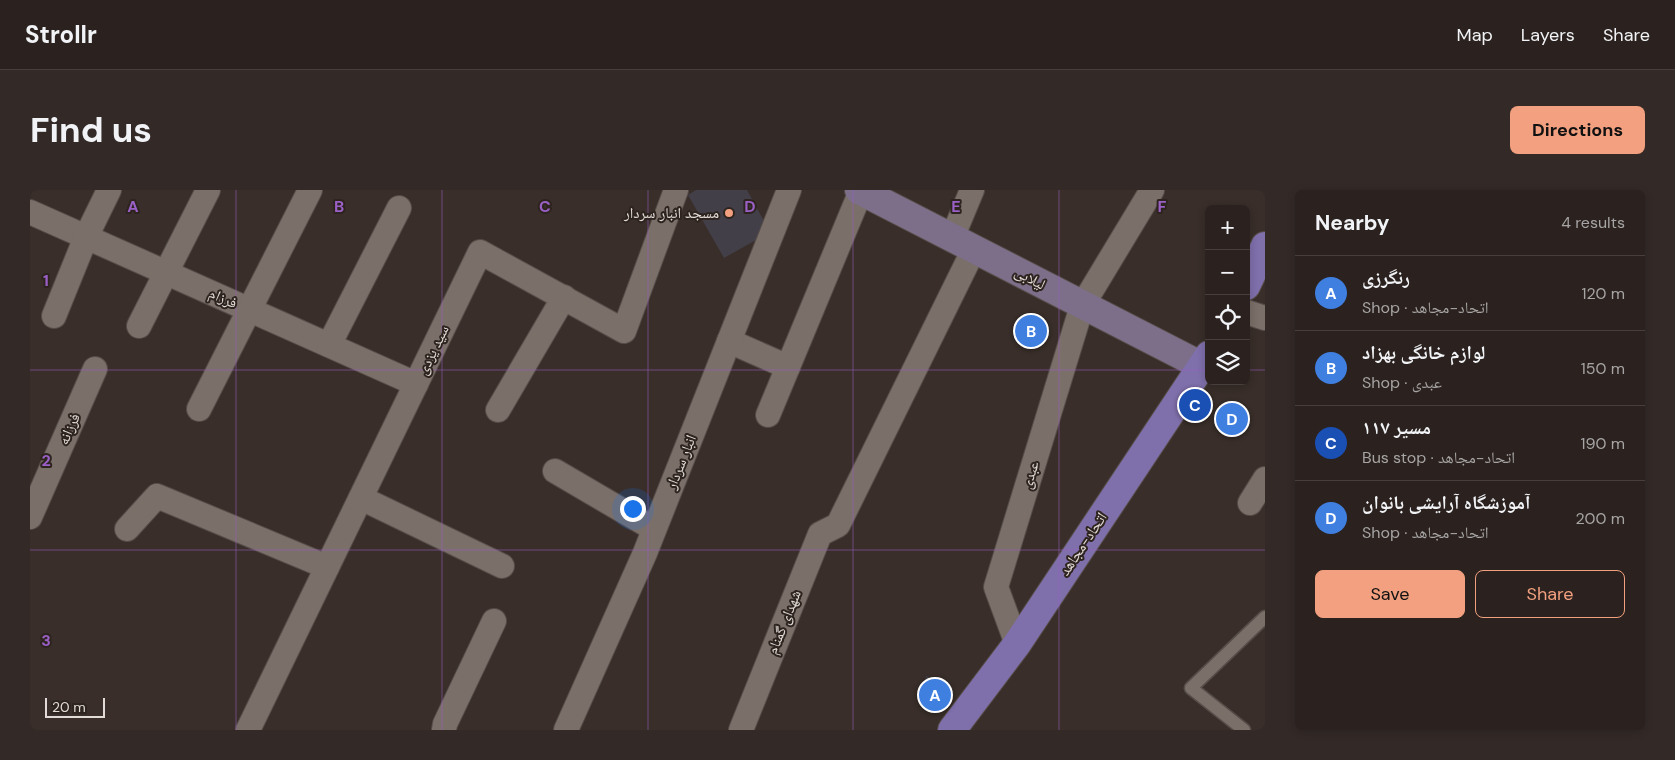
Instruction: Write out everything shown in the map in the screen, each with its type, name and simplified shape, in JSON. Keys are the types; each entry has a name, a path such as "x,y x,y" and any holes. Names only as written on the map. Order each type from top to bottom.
{"main road":[{"name":"لیلابی","path":"860,190 1082,306 1205,360"},
{"path":"1250,278 1265,246"},
{"name":"اتحاد-مجاهد","path":"952,730 1017,644 1205,360"}],"street":[{"path":"54,316 86,237 109,190"},
{"path":"139,326 208,190"},
{"path":"199,409 310,190"},
{"name":"سید یزدی","path":"248,730 480,252 624,330 676,190"},
{"name":"انبار سردار","path":"566,730 654,529 789,190"},
{"path":"768,416 860,190"},
{"path":"963,243 972,190"},
{"name":"عبدی","path":"1017,644 996,587 1082,306 1152,190"},
{"path":"329,345 400,208"},
{"name":"فرزام","path":"30,212 416,384"},
{"name":"شهدای گمنام","path":"742,730 820,534 838,525 963,243"},
{"path":"498,410 564,297"},
{"path":"1250,313 1265,318"},
{"path":"729,341 788,367"},
{"name":"فرزانه","path":"30,517 95,369"},
{"path":"556,471 654,529"},
{"path":"1250,503 1265,479"},
{"path":"126,529 157,496 327,566"},
{"path":"361,498 502,566"},
{"path":"444,730 445,724 494,621"}],"lane":[{"path":"1244,730 1191,688 1265,617"}],"building":[{"name":"مسجد انبار سردار","path":"696,190 747,190 770,232 724,258 688,195"},
{"path":"926,676 953,688 938,709 922,701"}],"place":[{"name":"مسجد انبار سردار","path":"729,213"},
{"name":"لوازم خانگی بهزاد","path":"1031,331"},
{"name":"مسیر ۱۱۷","path":"1195,405"},
{"name":"آموزشگاه آرایشی بانوان","path":"1232,419"},
{"name":"رنگرزی","path":"935,695"}]}
